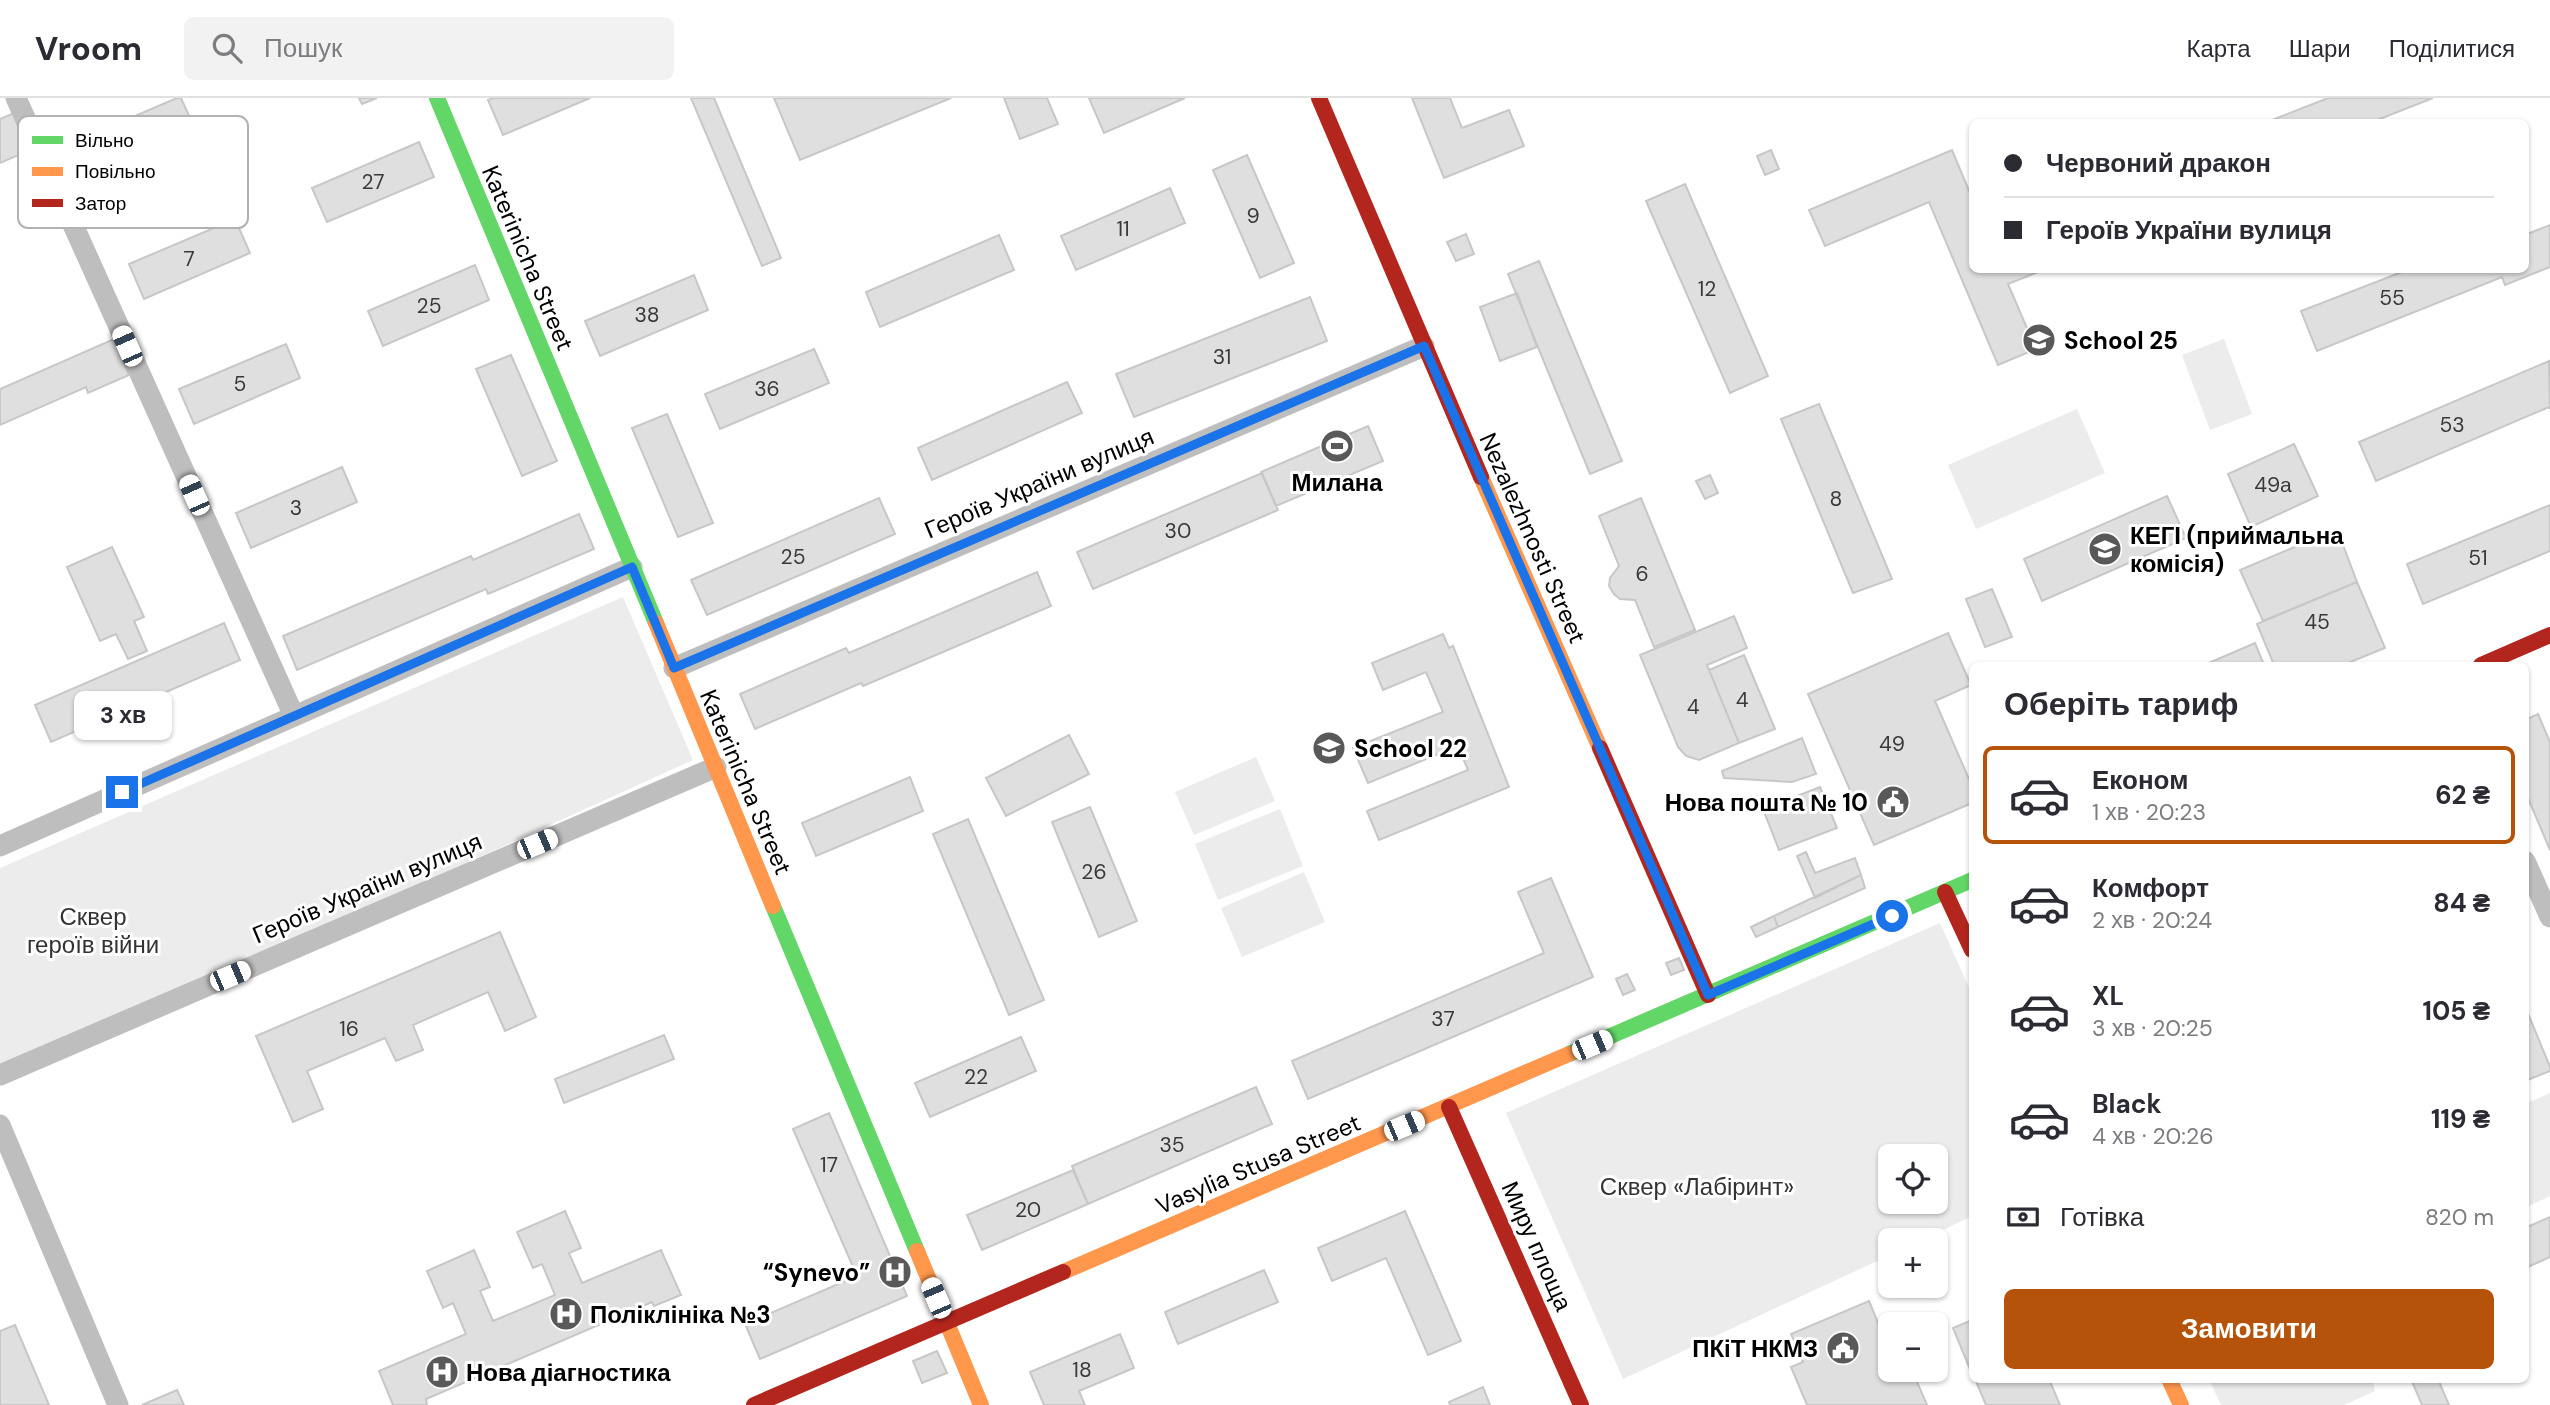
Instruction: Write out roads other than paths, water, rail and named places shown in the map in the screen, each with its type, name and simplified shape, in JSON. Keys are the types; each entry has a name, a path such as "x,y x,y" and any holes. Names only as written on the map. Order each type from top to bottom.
{"street":[{"path":"16,98 24,116"},
{"name":"Katerinicha Street","path":"437,98 981,1405"},
{"name":"Nezalezhnosti Street","path":"1318,98 1708,995"},
{"path":"74,228 294,716"},
{"name":"Героїв України вулиця","path":"674,668 1424,346"},
{"path":"0,846 632,567"},
{"path":"2489,662 2550,635"},
{"name":"Героїв України вулиця","path":"0,1075 716,766"},
{"path":"2529,870 2550,918"},
{"name":"Vasylia Stusa Street","path":"754,1405 1969,881"},
{"path":"1945,892 1969,944"},
{"name":"Миру площа","path":"1449,1107 1581,1405"},
{"path":"0,1125 118,1405"},
{"path":"2171,1383 2181,1405"}],"place":[{"name":"School 25","path":"2039,340"},
{"name":"Милана","path":"1337,446"},
{"name":"КЕГІ (приймальна комісія)","path":"2105,549"},
{"name":"School 22","path":"1329,748"},
{"name":"Нова пошта № 10","path":"1893,802"},
{"name":"“Synevo”","path":"895,1272"},
{"name":"Поліклініка №3","path":"566,1314"},
{"name":"ПКіТ НКМЗ","path":"1843,1348"},
{"name":"Нова діагностика","path":"442,1372"}],"park label":[{"name":"Сквер героїв війни","path":"93,930"},
{"name":"Сквер «Лабіринт»","path":"1697,1186"}]}
